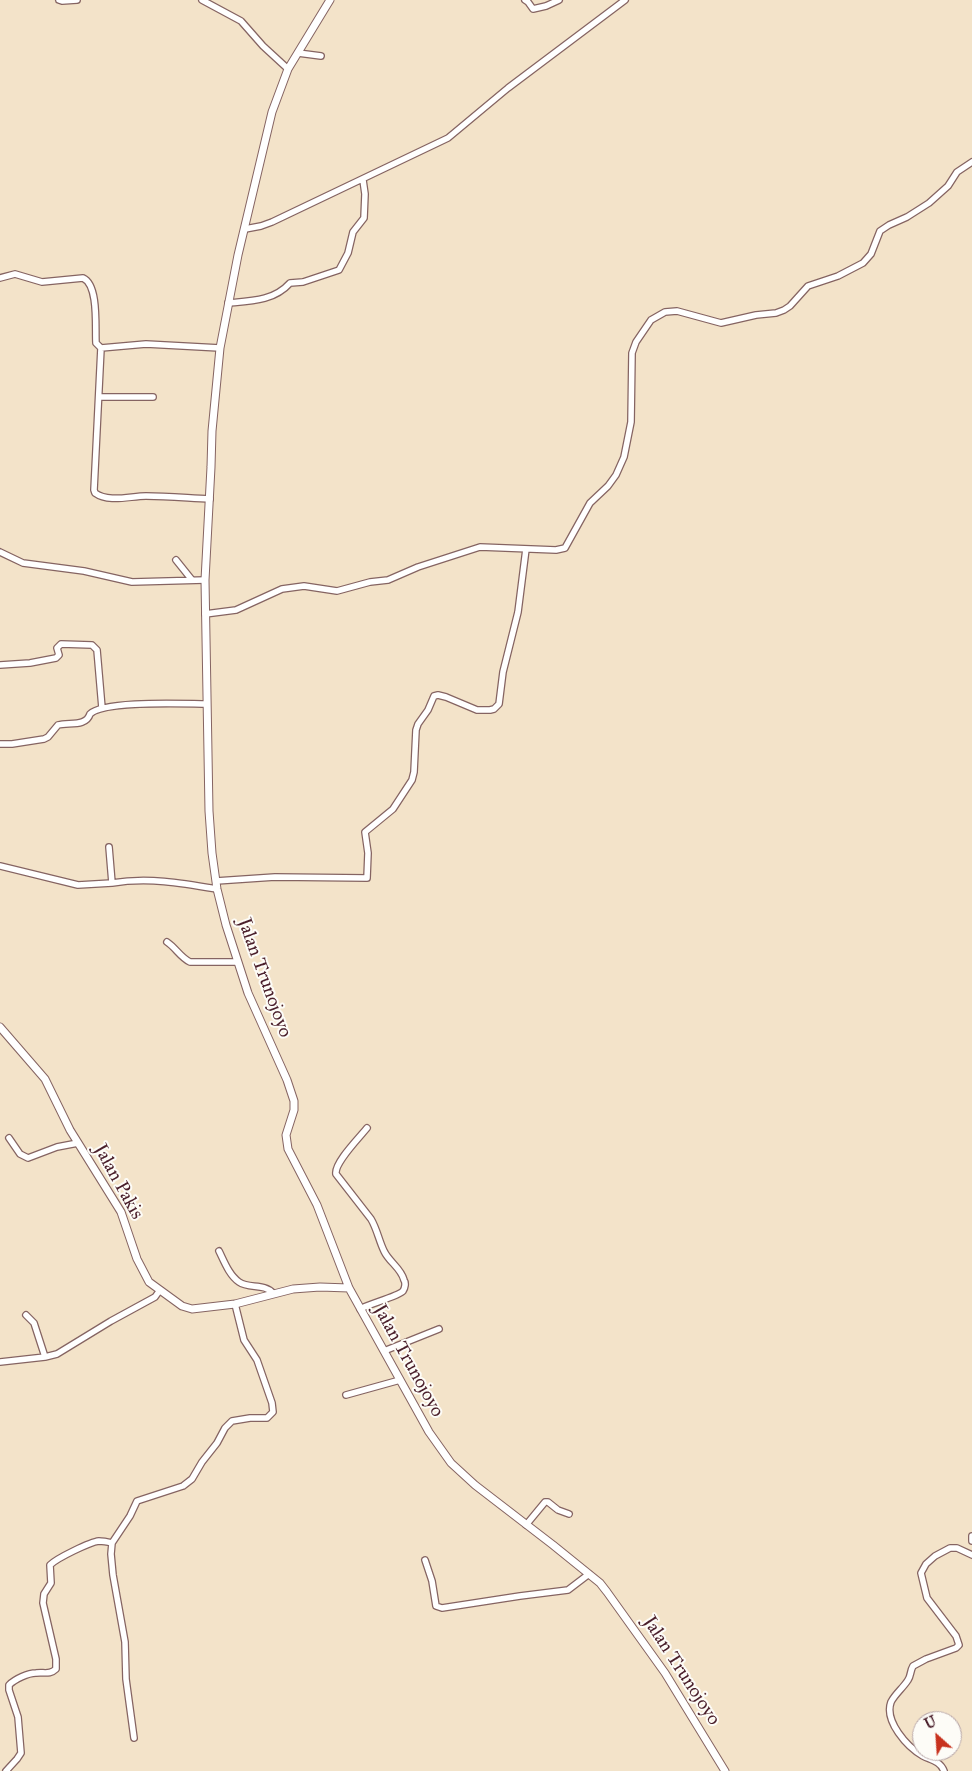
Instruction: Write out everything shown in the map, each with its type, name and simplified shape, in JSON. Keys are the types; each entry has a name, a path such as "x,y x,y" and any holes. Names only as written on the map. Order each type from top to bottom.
{"street":[{"path":"59,0 77,0"},
{"path":"202,0 241,21 263,46 288,69"},
{"name":"Jalan Trunojoyo","path":"330,0 288,69 272,112 228,303 220,348 212,431 205,614 209,810 212,853 221,908 253,1006 287,1080 294,1101 294,1110 286,1135 288,1149 312,1193 349,1288 428,1432 451,1463 589,1574 607,1592 645,1643 725,1771"},
{"path":"525,0 533,9 559,0"},
{"path":"245,228 261,226 272,222 448,138 508,88 625,0"},
{"path":"298,53 321,56"},
{"path":"205,614 236,610 282,589 304,586 337,591 370,582 388,580 418,567 480,547 561,550 565,548 590,503 608,486 616,475 627,447 631,422 632,353 640,336 651,320 665,312 677,311 721,323 784,310 808,286 838,276 864,263 871,254 880,231 930,203 948,186 957,172 972,162"},
{"path":"228,303 264,299 286,287 291,282 303,282 338,270 348,253 353,232 364,218 365,194 363,180"},
{"path":"0,278 15,274 42,282 82,278 91,285 95,305 96,343 101,348 94,490 96,494 122,498 143,496 210,499"},
{"path":"101,348 146,344 220,348"},
{"path":"99,397 152,397"},
{"path":"0,866 78,885 150,880 217,885 275,877 367,878 368,853 365,832 394,809 412,780 416,730 434,696 446,697 477,710 494,709 499,704 503,672 518,612 526,549"},
{"path":"0,552 23,563 84,571 132,582 205,580"},
{"path":"176,560 192,580"},
{"path":"0,665 30,664 56,658 59,655 56,648 61,644 92,645 97,650 102,708"},
{"path":"0,744 44,739 58,725 84,722 93,711 102,708 142,704 207,704"},
{"path":"108,847 112,882"},
{"path":"167,942 190,962 238,962"},
{"name":"Jalan Pakis","path":"0,1027 45,1079 78,1143 124,1218 137,1259 146,1278 160,1290 182,1306 188,1308 235,1304 273,1293 306,1287 349,1288"},
{"path":"360,1309 369,1303 400,1294 404,1290 405,1285 399,1270 384,1251 376,1226 335,1172 339,1163 367,1128"},
{"path":"9,1138 20,1154 28,1158 57,1147 78,1143"},
{"path":"219,1251 227,1268 237,1281 242,1284 266,1288 273,1293"},
{"path":"0,1362 57,1354 155,1297 160,1290"},
{"path":"134,1738 126,1679 125,1642 113,1575 112,1543 130,1516 136,1502 183,1486 192,1479 228,1425 238,1419 267,1418 273,1412 272,1403 257,1360 244,1340 235,1304"},
{"path":"26,1315 34,1323 45,1357"},
{"path":"384,1351 439,1329"},
{"path":"346,1395 400,1380"},
{"path":"526,1525 545,1502 569,1514"},
{"path":"972,1536 972,1541"},
{"path":"6,1771 21,1753 18,1716 9,1685 15,1680 30,1674 50,1673 56,1669 56,1659 43,1603 44,1594 51,1583 50,1565 66,1555 95,1542 112,1543"},
{"path":"944,1771 938,1763 910,1746 893,1722 890,1711 891,1703 908,1680 913,1666 956,1648 960,1644 927,1598 921,1576 922,1570 935,1556 950,1548 957,1548 972,1555"},
{"path":"425,1560 432,1581 434,1602 436,1606 442,1608 527,1594 568,1590 589,1574"}]}
